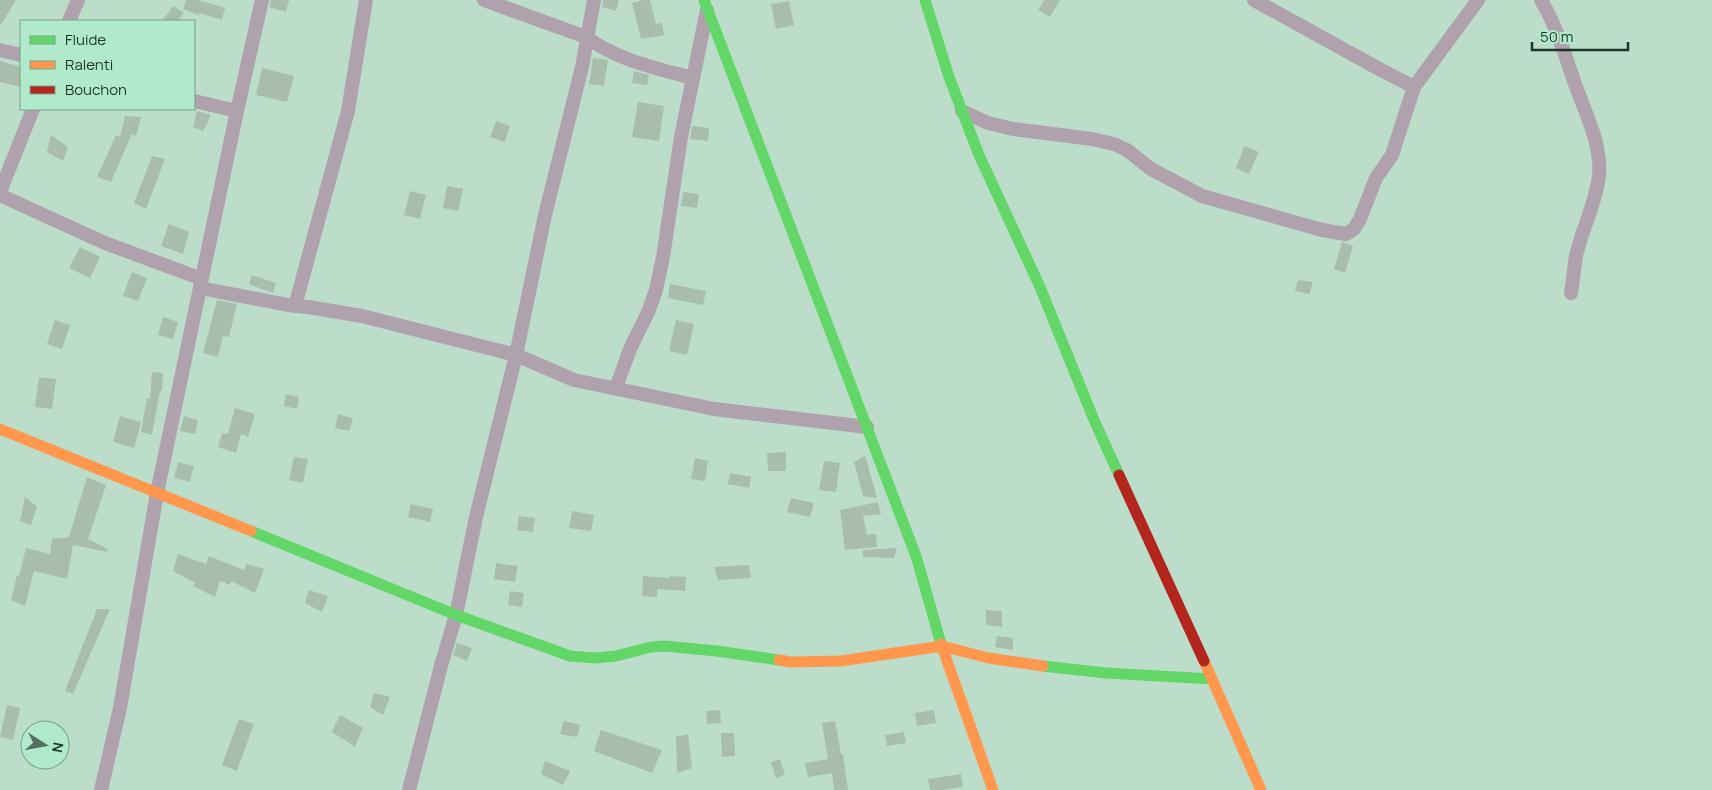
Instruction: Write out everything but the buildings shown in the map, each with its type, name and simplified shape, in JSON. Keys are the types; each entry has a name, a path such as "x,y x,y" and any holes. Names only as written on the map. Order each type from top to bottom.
{"street":[{"path":"69,20 78,0"},
{"path":"102,790 120,708 157,494 262,0"},
{"path":"295,306 348,111 366,0"},
{"path":"484,0 586,37 614,54 692,78"},
{"path":"409,790 456,615 476,516 516,355 545,215 582,67 594,0"},
{"path":"925,0 949,77 979,155 1040,287 1094,420 1212,679 1260,790"},
{"path":"1254,0 1381,70 1414,86"},
{"path":"962,111 988,123 1013,129 1092,139 1114,144 1127,150 1151,168 1202,196 1322,230 1346,234 1354,229 1360,219 1376,178 1392,155 1414,86 1478,0"},
{"path":"1541,0 1557,31 1594,136 1600,174 1595,201 1577,255 1571,293"},
{"path":"616,388 630,349 649,310 656,290 663,257 680,137 706,5"},
{"path":"706,5 917,559 942,646 993,790"},
{"path":"0,50 20,55"},
{"path":"195,101 237,111"},
{"path":"33,110 0,194 105,243 201,284 295,306 362,316 516,355 574,380 714,409 867,427"},
{"path":"0,429 456,615 570,656 596,658 616,656 650,647 664,646 716,650 791,662 841,661 942,646 988,658 1048,667 1106,673 1212,679"}],"traffic: fast":[{"path":"704,0 917,559 941,644"},
{"path":"925,0 949,77 979,155 1040,287 1094,420 1119,475"},
{"path":"251,531 456,615 570,656 596,658 616,656 651,647 664,646 779,660"},
{"path":"1043,666 1106,673 1212,679"}],"traffic: slow":[{"path":"0,429 251,531"},
{"path":"941,644 993,790"},
{"path":"779,660 791,662 841,661 942,646 988,658 1043,666"},
{"path":"1204,661 1261,790"}],"traffic: jam":[{"path":"1119,475 1204,661"}]}
